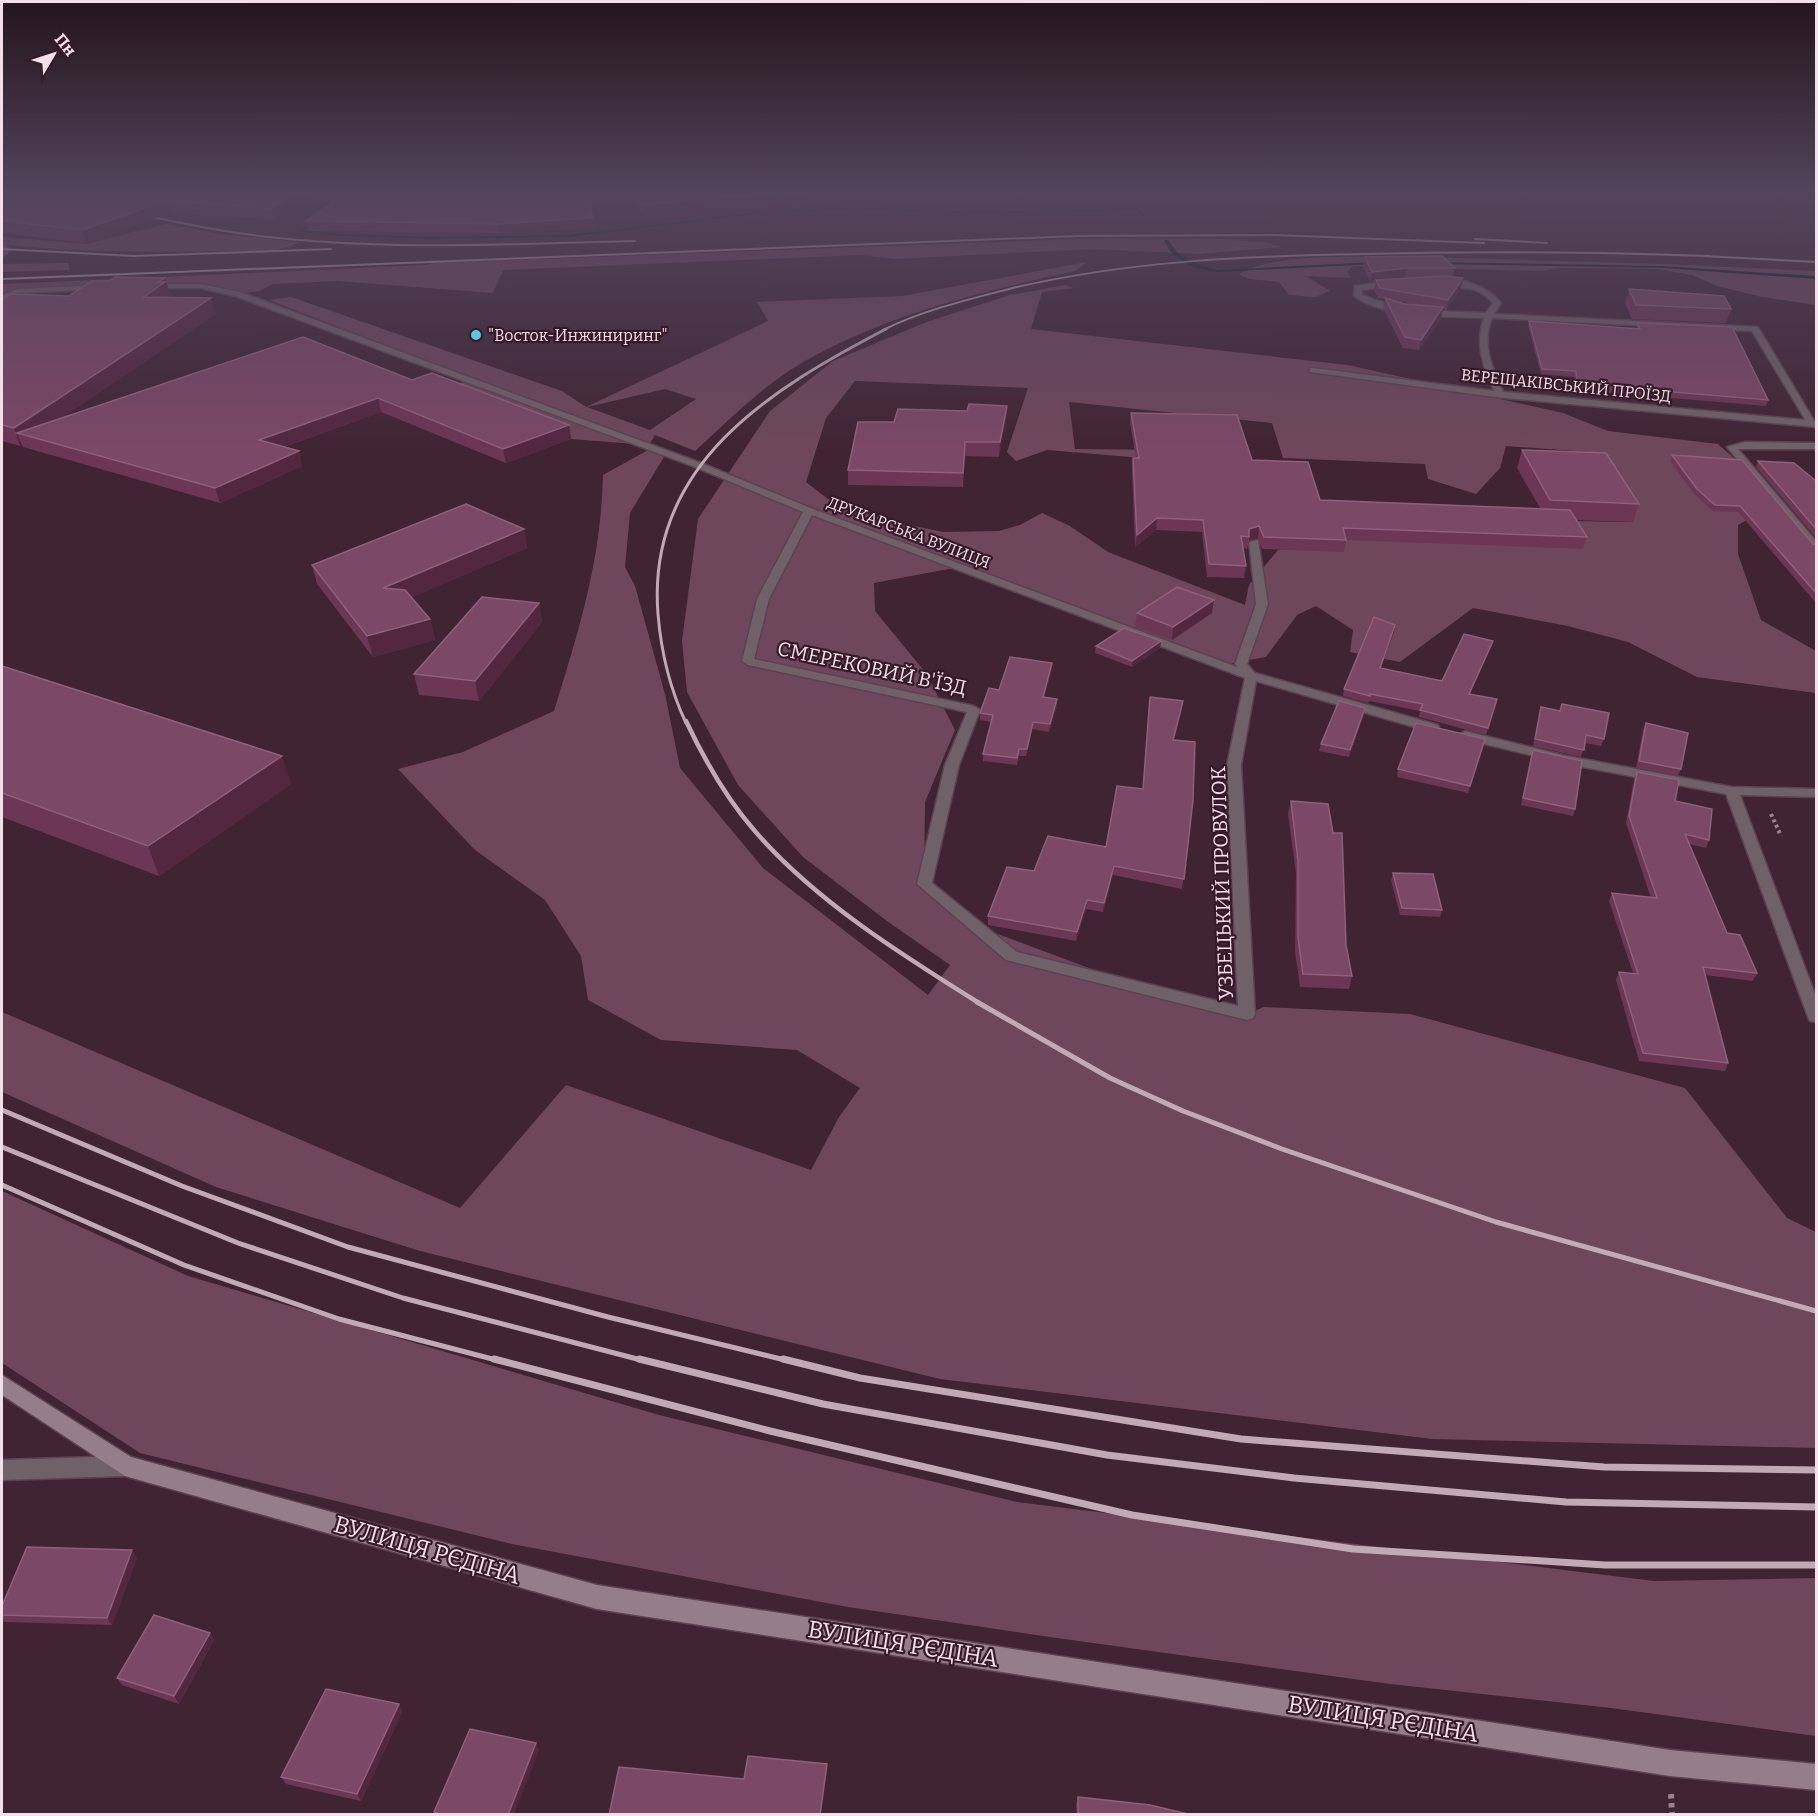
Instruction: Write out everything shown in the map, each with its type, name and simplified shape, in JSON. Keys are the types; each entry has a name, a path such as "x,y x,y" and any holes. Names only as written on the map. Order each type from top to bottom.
{"main road":[{"path":"2,1384 124,1466"},
{"name":"ВУЛИЦЯ РЄДІНА","path":"124,1466 597,1597 1670,1763 1816,1778"}],"street":[{"path":"1400,283 1358,288 1358,296 1377,304 1413,312 1755,329 1814,424"},
{"path":"1434,283 1458,283 1488,292 1497,303 1486,316 1483,356 1500,394"},
{"name":"ДРУКАРСЬКА ВУЛИЦЯ","path":"138,287 200,286 237,294 698,465 809,511 1251,676 1442,730"},
{"path":"2,297 17,291 116,287"},
{"name":"ВЕРЕЩАКІВСЬКИЙ ПРОЇЗД","path":"1313,370 1500,394 1814,424"},
{"path":"1816,446 1744,445 1732,447 1816,547"},
{"name":"СМЕРЕКОВИЙ В'ЇЗД","path":"809,511 763,599 748,661 817,675 923,702 974,710 952,765 924,884 1012,956 1247,1014"},
{"name":"УЗБЕЦЬКИЙ ПРОВУЛОК","path":"1247,1014 1234,765 1251,676 1241,664 1262,604 1254,542"},
{"path":"1453,733 1567,760 1732,791 1816,793"},
{"path":"1732,791 1816,1017"},
{"name":"ВУЛИЦЯ РЄДІНА","path":"2,1470 124,1466"}],"shaded area":[{"path":"120,279 499,279 493,293 338,281 272,284 260,291 237,294 200,286 17,291 2,296 2,284"},
{"path":"996,279 1043,279 934,307 865,332 832,347 800,364 772,383 695,451 655,435 649,445 571,439 446,391 470,378 269,300 291,297 562,391 586,407 768,321 757,302 902,296","holes":["665,389 696,399 650,430 587,407"]},
{"path":"1249,279 1310,279 1330,291 1315,297 1289,295 1279,282"},
{"path":"1701,279 1816,279 1816,305 1762,297 1717,286"},
{"path":"1065,285 1074,288 1042,292 1031,329 1348,365 1563,413 1608,431 1718,444 1762,483 1761,512 1738,525 1738,554 1761,620 1816,651 1816,693 1697,677 1628,642 1568,626 1473,608 1400,662 1350,652 1353,630 1316,606 1297,615 1266,657 1221,665 959,567 874,583 875,611 926,673 955,730 925,802 924,884 979,927 1142,988 1247,1014 1264,1007 1410,1014 1685,1088 1787,1218 1816,1232 1816,1448 1432,1439 940,1379 420,1251 216,1187 2,1092 2,1012 460,1208 566,1085 811,1170 839,1117 860,1088 797,1050 661,1040 588,1000 581,956 545,900 475,850 398,769 463,752 554,711 587,595 598,537 603,475 650,449 664,457 630,513 625,567 635,586 665,694 680,768 763,868 928,995 950,965 887,921 803,857 738,785 687,692 682,641 698,519 770,411 833,361 929,321 1010,295","holes":["855,381 1028,388 1007,452 1016,461 1047,450 1190,462 1183,450 1075,449 1069,402 1272,423 1283,458 1425,464 1428,479 1476,494 1500,468 1506,446 1590,452 1633,522 1567,521 1340,540 1278,550 1249,585 1245,605 1108,552 1070,526 1042,513 1020,525 999,531 943,532 890,521 828,499 806,482 826,418"]},
{"path":"2,1191 188,1276 659,1415 1017,1502 1654,1581 1816,1578 1816,1736 1611,1708 1390,1684 848,1607 512,1544 140,1453 2,1363"}],"building":[{"path":"112,279 164,279 158,282 165,282 144,297 211,298 14,428 2,425 2,300 10,294 69,296 92,281 109,281"},
{"path":"1462,279 1448,300 1380,288 1376,280"},
{"path":"1629,289 1724,296 1731,309 1636,305"},
{"path":"1385,298 1405,304 1443,307 1421,340 1405,337"},
{"path":"1529,321 1640,329 1637,323 1732,327 1768,400 1577,384 1576,371 1542,369"},
{"path":"303,337 412,380 432,373 569,425 503,449 378,398 259,440 299,451 215,488 17,433"},
{"path":"969,404 1007,406 1000,442 965,442 963,473 848,470 858,422 894,422 898,409 967,411"},
{"path":"1131,413 1237,415 1252,460 1308,462 1320,500 1570,510 1587,537 1343,528 1346,540 1264,537 1259,526 1249,529 1249,537 1241,536 1246,566 1209,564 1203,520 1157,518 1137,535 1133,458 1139,458"},
{"path":"1522,450 1606,453 1639,504 1550,500"},
{"path":"1672,455 1742,460 1816,545 1816,593 1740,506 1715,505 1697,489"},
{"path":"1758,461 1794,463 1816,481 1816,529"},
{"path":"466,504 524,529 383,588 405,590 430,619 367,636 312,565"},
{"path":"1177,587 1214,600 1173,627 1137,613"},
{"path":"482,597 539,603 475,681 414,674"},
{"path":"1374,617 1395,625 1380,668 1442,681 1464,634 1493,641 1469,694 1497,699 1488,728 1420,710 1423,704 1370,694 1370,696 1344,689"},
{"path":"1124,628 1161,641 1132,661 1096,646"},
{"path":"1010,657 1052,663 1043,697 1057,699 1050,724 1033,722 1027,749 1019,749 1017,758 983,754 993,715 980,713 989,688 999,690"},
{"path":"2,666 282,756 148,846 2,793"},
{"path":"1150,697 1183,701 1173,740 1195,742 1193,800 1184,879 1114,866 1104,903 1087,900 1077,932 988,916 1007,867 1034,871 1048,836 1106,847 1117,786 1143,789"},
{"path":"1339,701 1365,708 1350,750 1321,744"},
{"path":"1562,704 1609,713 1604,739 1586,735 1584,750 1535,739 1541,707 1560,711"},
{"path":"1416,723 1485,739 1470,786 1398,769"},
{"path":"1646,723 1688,733 1681,769 1639,761"},
{"path":"1533,750 1582,761 1575,809 1523,798"},
{"path":"1637,772 1679,780 1675,801 1712,809 1709,840 1685,834 1727,933 1740,935 1757,973 1703,967 1728,1063 1643,1053 1619,972 1638,974 1612,893 1657,898 1629,816"},
{"path":"1291,801 1328,804 1333,833 1342,833 1346,945 1352,976 1303,974 1298,937 1298,861"},
{"path":"1393,873 1433,874 1442,910 1402,908"},
{"path":"27,1547 132,1550 107,1618 2,1615 2,1606"},
{"path":"154,1615 210,1633 174,1696 117,1678"},
{"path":"326,1689 399,1704 357,1794 281,1777"},
{"path":"470,1729 536,1743 508,1815 443,1815 434,1812"},
{"path":"748,1756 827,1764 820,1815 609,1815 619,1767 744,1779"},
{"path":"1078,1797 1150,1805 1192,1815 1078,1815"}],"railway":[{"path":"2,279 8,279"},
{"path":"883,330 930,311 964,301 1058,279"},
{"path":"686,723 667,670 658,614 660,561 672,515 695,474 724,438 760,406 800,378 886,329"},
{"path":"686,721 725,791 744,818 778,856 831,903 860,925 979,1003"},
{"path":"977,1002 1110,1078 1183,1111 1282,1149 1496,1222 1816,1311"},
{"path":"2,1110 182,1186 348,1247 608,1317 789,1361"},
{"path":"2,1147 238,1243 403,1298 645,1361"},
{"path":"2,1185 184,1265 339,1319 500,1361"},
{"path":"494,1359 770,1431 1132,1515 1353,1549 1605,1565 1816,1565"},
{"path":"639,1359 823,1404 1107,1455 1294,1478 1566,1502 1816,1507"},
{"path":"783,1359 860,1378 1241,1439 1604,1467 1816,1470"}],"place":[{"name":"\"Восток-Инжиниринг\"","path":"476,335"}]}
